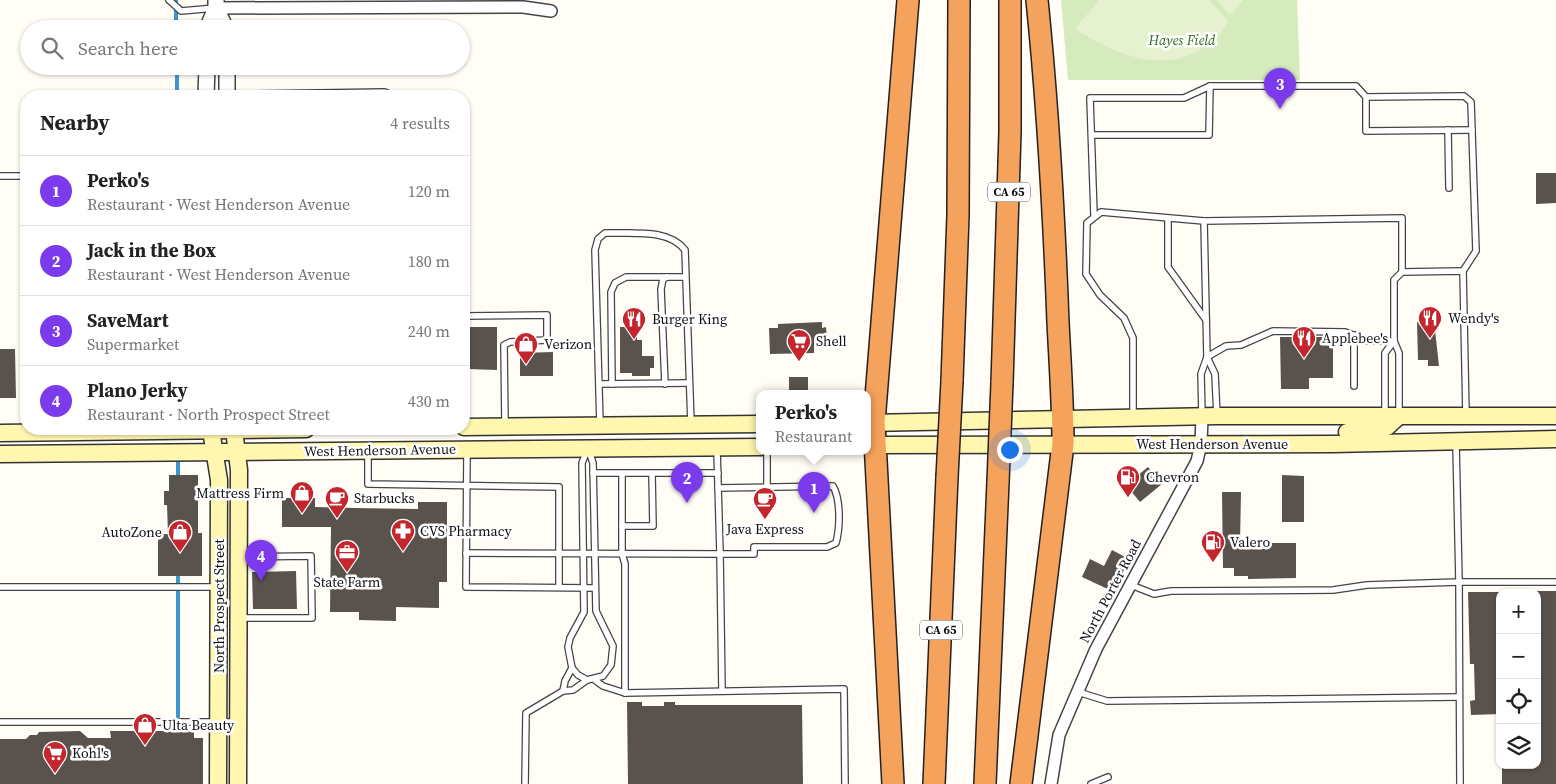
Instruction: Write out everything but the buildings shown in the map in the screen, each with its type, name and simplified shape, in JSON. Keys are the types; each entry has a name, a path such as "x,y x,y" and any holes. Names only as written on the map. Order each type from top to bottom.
{"highway":[{"path":"893,784 871,423 908,0"},
{"name":"CA 65","path":"934,784 958,214 959,0"},
{"name":"CA 65","path":"985,784 1002,383 1010,132 1010,0"},
{"path":"1020,784 1064,444 1053,184 1037,0"}],"main road":[{"name":"West Henderson Avenue","path":"871,423 1210,416 1550,416"},
{"path":"1252,444 1271,435 1371,431 1387,427 1392,416"},
{"path":"1456,439 1456,432 1472,425 1523,423 1550,416"},
{"name":"West Henderson Avenue","path":"470,427 756,424"},
{"path":"588,448 591,441 601,436 680,434 691,425"},
{"path":"430,450 455,440 534,436 542,426"},
{"name":"West Henderson Avenue","path":"0,433 20,432"},
{"name":"North Prospect Street","path":"212,435 219,480 218,784"},
{"name":"North Prospect Street","path":"235,435 238,452 239,557 238,784"},
{"name":"West Henderson Avenue","path":"871,445 1252,444 1456,439 1556,439"},
{"name":"West Henderson Avenue","path":"0,454 756,447"}],"street":[{"path":"216,4 523,7 551,11"},
{"path":"210,20 216,4"},
{"path":"216,4 222,20"},
{"path":"206,90 207,75"},
{"path":"227,75 227,90"},
{"name":"North Porter Road","path":"1051,784 1059,735 1096,648 1197,461 1210,416"}],"lane":[{"path":"169,0 181,11 216,4"},
{"path":"1092,135 1209,135 1210,86"},
{"path":"1094,215 1090,98 1184,98 1210,86 1356,86 1362,90 1366,97 1366,132 1472,130"},
{"path":"1366,97 1464,96 1471,102 1476,251 1463,271 1466,415"},
{"path":"1448,130 1449,188"},
{"path":"0,176 20,176"},
{"path":"1133,418 1133,338 1124,318 1100,295 1086,274 1087,223 1094,215 1101,212 1204,221 1402,218 1402,272"},
{"path":"1168,219 1168,267 1206,320"},
{"path":"1204,221 1207,357 1201,374 1210,416"},
{"path":"600,426 595,250 598,239 605,233 667,236 679,242 685,250 691,425"},
{"path":"1392,416 1399,353 1394,341 1394,280 1402,272 1463,271"},
{"path":"612,384 611,292 615,283 626,277 685,277"},
{"path":"665,384 661,289 663,279 667,277"},
{"path":"470,316 546,315 546,340 510,342 504,345 505,427"},
{"path":"1207,357 1226,346 1241,345 1273,331 1344,332 1368,341 1394,341"},
{"path":"1354,335 1354,386"},
{"path":"1392,416 1385,353 1394,341"},
{"path":"1207,357 1216,374 1210,416"},
{"path":"599,384 689,383"},
{"path":"1456,439 1460,784"},
{"path":"717,447 722,691"},
{"path":"588,448 593,463 596,611 610,638 614,655 608,671 595,680 587,680 578,675 572,668 568,647 570,638 584,612 582,463 588,448"},
{"path":"467,449 466,587 595,588"},
{"path":"368,450 368,484 559,487 559,587"},
{"path":"767,455 767,486"},
{"path":"593,473 718,472"},
{"path":"622,474 622,554 626,564 626,693"},
{"path":"622,526 653,526 652,474"},
{"path":"466,554 754,554 754,547 827,547 836,543 838,534 837,493 833,486 718,488"},
{"path":"239,557 311,556 312,618 239,618"},
{"path":"1131,585 1154,594 1171,591 1333,590 1376,585 1459,582 1556,582"},
{"path":"0,587 219,587"},
{"path":"563,690 565,681 572,668"},
{"path":"525,784 526,713 563,690 573,690 587,680"},
{"path":"595,680 603,686 626,693 844,689 846,784"},
{"path":"1078,692 1107,701 1459,697"},
{"path":"0,722 239,722"},
{"path":"1091,784 1108,776"}],"green space":[{"name":"Hayes Field","path":"1061,0 1297,0 1300,80 1068,80"},
{"path":"1099,0 1209,0 1229,22 1214,40 1194,53 1177,59 1160,61 1142,59 1108,47 1075,29"},
{"path":"1217,0 1243,0 1230,15"}],"waterway":[{"path":"176,0 176,20"},
{"path":"177,75 177,90"},
{"path":"178,461 178,479"},
{"path":"178,571 178,734"}],"place":[{"name":"SaveMart","path":"1280,109"},
{"name":"Wendy's","path":"1430,339"},
{"name":"Burger King","path":"634,340"},
{"name":"Applebee's","path":"1304,359"},
{"name":"Shell","path":"799,362"},
{"name":"Verizon","path":"526,365"},
{"name":"Chevron","path":"1128,498"},
{"name":"Jack in the Box","path":"687,503"},
{"name":"Perko's","path":"814,513"},
{"name":"Mattress Firm","path":"302,514"},
{"name":"Starbucks","path":"337,519"},
{"name":"Java Express","path":"765,520"},
{"name":"CVS Pharmacy","path":"403,552"},
{"name":"AutoZone","path":"180,553"},
{"name":"Valero","path":"1213,563"},
{"name":"State Farm","path":"347,573"},
{"name":"Plano Jerky","path":"261,581"},
{"name":"Ulta Beauty","path":"145,746"},
{"name":"Kohl's","path":"55,774"}]}
